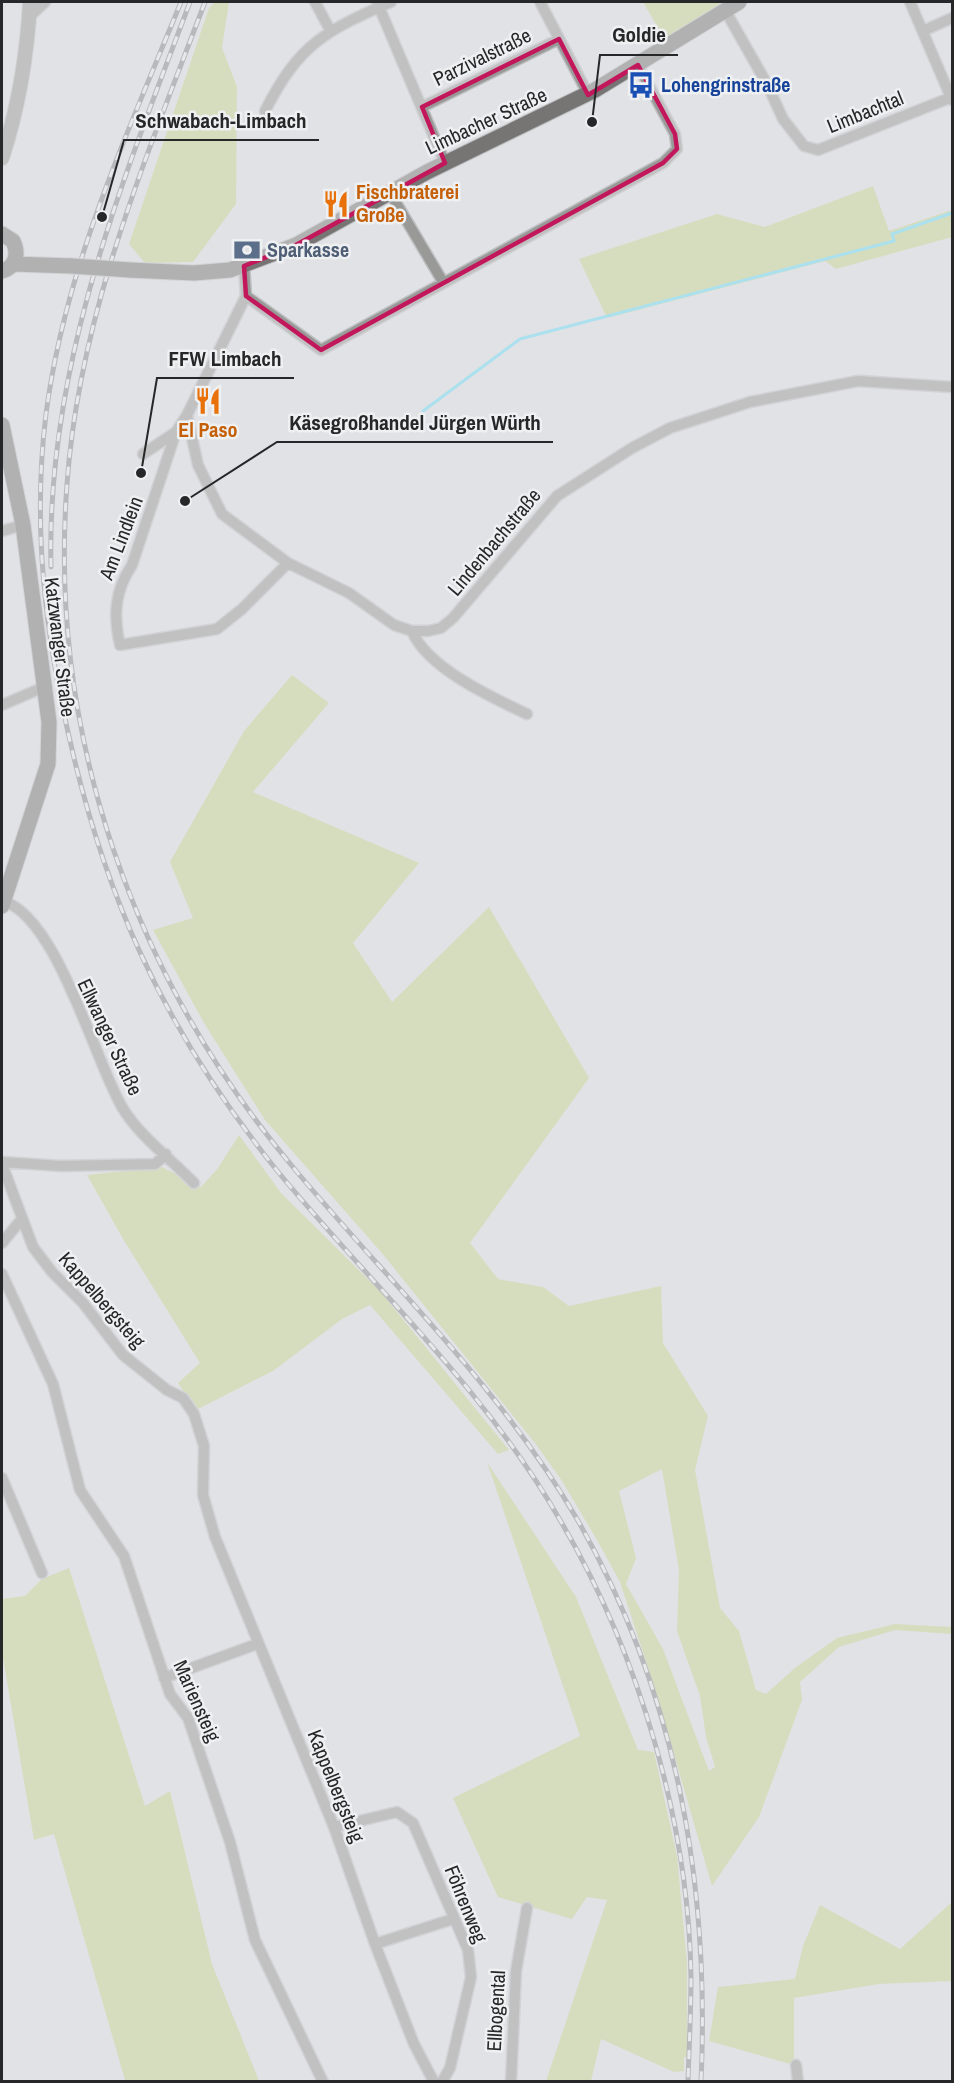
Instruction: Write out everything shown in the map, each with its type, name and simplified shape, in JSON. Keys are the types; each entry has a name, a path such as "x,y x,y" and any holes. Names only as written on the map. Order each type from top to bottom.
{"main road":[{"name":"Limbacher Straße","path":"10,261 194,273 244,266 296,245 389,191 588,94 739,2"},
{"path":"2,234 13,241 10,261"},
{"name":"Katzwanger Straße","path":"2,425 7,462 23,525 49,722 48,764 2,904"}],"street":[{"path":"2,158 16,116 23,82 30,2"},
{"path":"29,17 45,2"},
{"path":"315,2 330,30"},
{"path":"265,111 283,76 300,56 330,30 378,4 391,2"},
{"path":"540,2 588,94"},
{"path":"910,2 952,98"},
{"path":"378,4 445,163"},
{"name":"Limbachtal","path":"725,10 767,84 783,119 804,146 818,150 952,98"},
{"path":"923,31 952,18"},
{"name":"Parzivalstraße","path":"422,107 559,39"},
{"path":"246,296 321,350 663,163 677,148 675,134 638,65"},
{"path":"389,191 443,282"},
{"path":"143,454 176,432 187,415 246,296 244,266"},
{"name":"Lindenbachstraße","path":"412,631 428,632 441,628 453,618 557,496 632,448 670,428 750,402 858,381 952,387"},
{"path":"187,415 198,465 222,514 288,563 349,593 394,625 412,631 416,641 446,668 478,691 527,714"},
{"name":"Am Lindlein","path":"176,432 132,565 120,583 116,625 120,645 217,629 242,609 288,563"},
{"path":"2,531 23,525"},
{"path":"2,705 44,687"},
{"name":"Ellwanger Straße","path":"2,904 12,904 35,924 93,1038 122,1107 194,1184"},
{"path":"2,1163 61,1166 155,1164 166,1154"},
{"name":"Kappelbergsteig","path":"2,1163 21,1220 33,1247 52,1272 83,1303 123,1355 167,1390 183,1398 194,1414 204,1446 203,1495 215,1537 334,1827 375,1944 414,2044 434,2082"},
{"path":"2,1243 21,1220"},
{"name":"Mariensteig","path":"2,1274 53,1384 80,1490 124,1556 170,1694 188,1718 213,1788 255,1940 323,2082"},
{"path":"2,1479 42,1573"},
{"path":"164,1678 257,1644"},
{"name":"Föhrenweg","path":"334,1827 397,1812 413,1823 468,1950 471,1977 450,2068 442,2082"},
{"name":"Ellbogental","path":"510,2082 516,1971 527,1908"},
{"path":"375,1944 453,1919"},
{"path":"796,2065 798,2082"}],"highlighted area":[{"path":"559,39 588,95 638,65 675,134 677,149 663,163 321,350 246,296 244,266 296,245 445,163 422,107"}],"green space":[{"path":"215,2 229,2 222,48 237,87 236,204 193,262 145,263 129,244 209,8"},
{"path":"643,2 729,2 666,41"},
{"path":"873,186 889,231 952,210 952,237 836,269 825,261 607,318 579,259 717,214 765,227"},
{"path":"292,675 329,703 253,792 419,863 353,943 392,1002 489,907 589,1078 470,1243 498,1279 543,1287 569,1306 661,1286 663,1343 708,1416 695,1470 720,1608 739,1631 756,1690 766,1694 796,1667 837,1638 895,1624 952,1627 952,1634 895,1630 839,1647 800,1682 802,1700 759,1817 712,1886 656,1692 620,1582 597,1540 562,1481 535,1443 381,1252 265,1120 204,1023 153,930 193,918 170,862 244,731","holes":["662,1469 679,1570 677,1631 700,1696 706,1737 715,1767 709,1771 663,1649 626,1584 636,1558 619,1491"]},
{"path":"239,1135 281,1193 380,1291 509,1450 498,1454 370,1305 342,1319 273,1371 196,1410 178,1383 200,1363 123,1239 87,1175 162,1167 201,1187 218,1168"},
{"path":"487,1462 576,1597 638,1750 654,1752 677,1856 687,1963 687,2057 684,2057 684,2071 674,2072 601,2039 591,2081 546,2081 607,1900 587,1897 572,1919 498,1897 453,1798 580,1736"},
{"path":"69,1568 145,1806 170,1791 212,1964 259,2081 122,2081 125,2080 54,1834 34,1840 2,1652 2,1599 25,1596 42,1579"},
{"path":"952,1902 952,1981 879,1984 794,1998 794,2065 709,2041 718,1987 795,1979 803,1946 820,1905 900,1949"}],"waterway":[{"path":"423,411 520,339 894,241 892,234 952,213"}],"railway":[{"path":"181,2 119,153 83,255 67,307 46,414 42,450 40,522 42,558 54,664 76,767 94,831 139,951 167,1007 200,1063 237,1118 279,1173 427,1340 498,1427 560,1520 614,1626 636,1683 654,1741 670,1800 681,1860 688,1919 691,1978 688,2082"},
{"path":"51,567 53,493 61,420 75,349 114,208 190,2"},
{"path":"205,2 118,238 85,359 74,421 67,484 65,578 72,671 88,762 114,850 148,936 190,1019 240,1098 297,1172 445,1340 515,1426 577,1519 611,1585 640,1652 663,1721 680,1791 692,1862 699,1935 702,2008 701,2082"}],"place":[{"name":"Lohengrinstraße","path":"641,85"},
{"name":"Goldie","path":"592,122"},
{"name":"Fischbraterei Große","path":"336,204"},
{"name":"Schwabach-Limbach","path":"102,217"},
{"name":"Sparkasse","path":"247,250"},
{"name":"El Paso","path":"208,401"},
{"name":"FFW Limbach","path":"141,473"},
{"name":"Käsegroßhandel Jürgen Würth","path":"185,501"}]}
